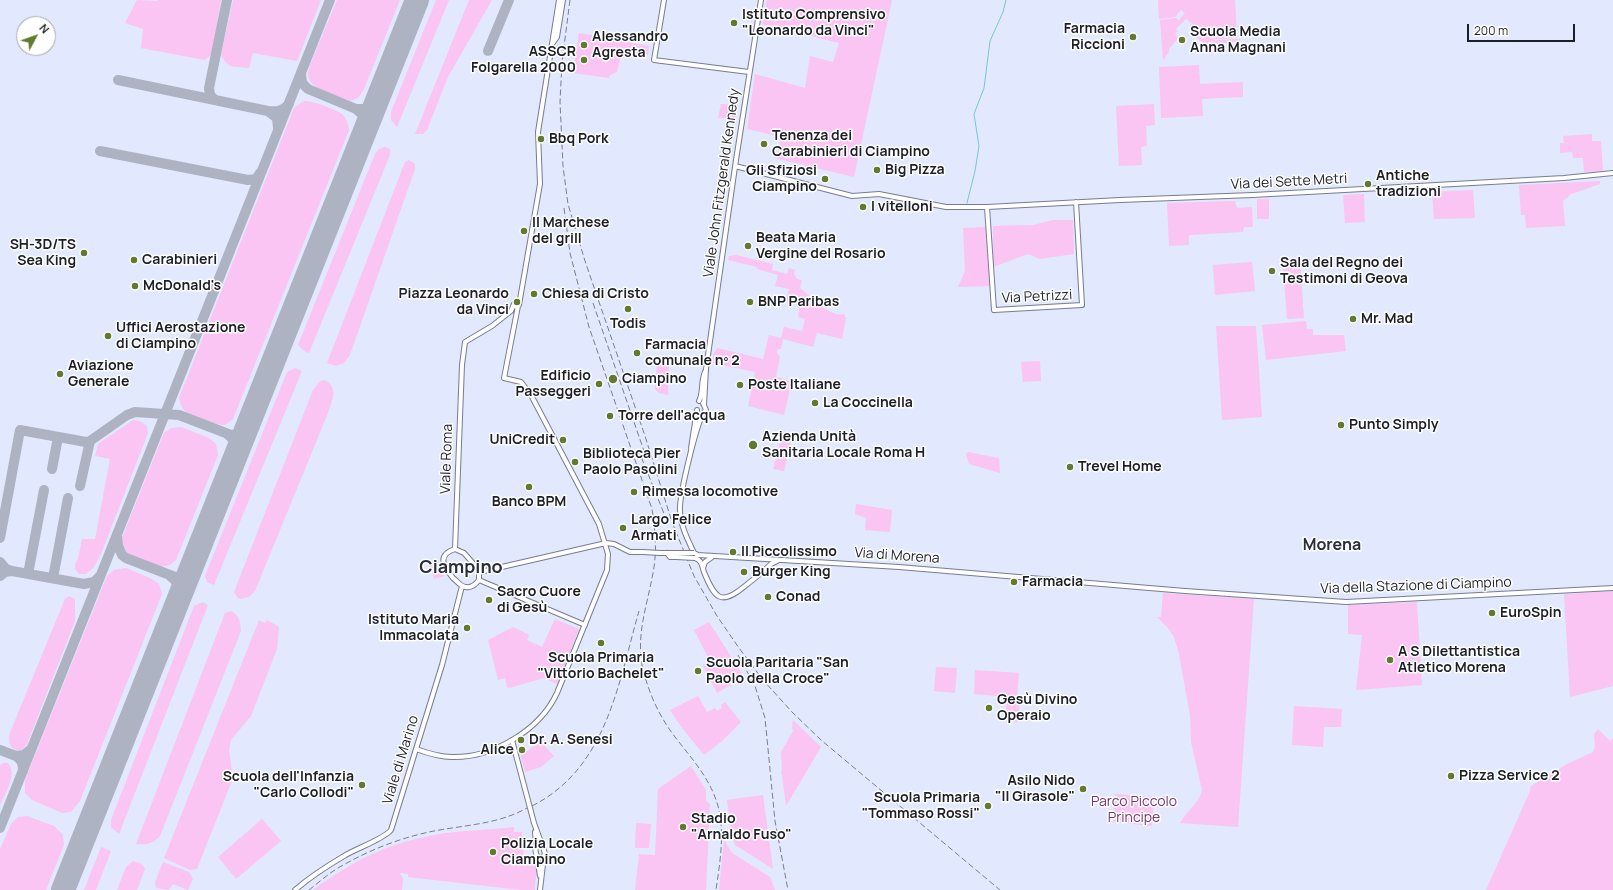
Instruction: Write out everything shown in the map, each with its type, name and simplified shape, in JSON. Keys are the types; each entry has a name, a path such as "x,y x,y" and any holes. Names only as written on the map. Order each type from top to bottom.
{"street":[{"path":"416,749 440,756 457,757 485,752 512,740 532,726 551,705 558,693 607,570 608,557 606,543 596,517 529,392 521,382 504,378 515,320 516,305 521,289 540,184 538,132 559,0"},
{"path":"552,44 557,36 563,0"},
{"path":"664,0 654,60 749,72"},
{"name":"Viale John Fitzgerald Kennedy","path":"703,414 706,411 704,405 706,369 749,72 761,0"},
{"name":"Via dei Sette Metri","path":"735,166 852,196 879,194 939,207 987,207 1253,195 1430,186 1590,176 1613,173"},
{"name":"Via Petrizzi","path":"987,207 994,310 1082,305 1076,202"},
{"name":"Viale Roma","path":"455,549 461,369 465,342 492,326 511,311 516,305"},
{"name":"Viale John Fitzgerald Kennedy","path":"697,410 695,405 700,398 706,369"},
{"path":"699,401 704,405"},
{"path":"691,451 691,440 697,410 699,413 703,414 691,451 680,509 684,528 695,556 700,560 715,592 719,596 725,598 734,595 771,564 780,560"},
{"path":"480,572 606,543"},
{"name":"Via di Morena","path":"606,543 614,544 630,552 914,568 1125,586"},
{"path":"455,549 464,552 480,572 479,580 470,587 462,586 448,572 443,562 443,558 447,553 455,549"},
{"path":"703,568 706,560 716,556"},
{"path":"761,559 765,565 765,570"},
{"path":"479,580 585,625"},
{"name":"Viale di Marino","path":"295,890 321,870 344,856 383,837 389,832 395,820 442,665 462,586"},
{"name":"Via della Stazione di Ciampino","path":"1125,586 1346,602 1613,588"},
{"path":"512,740 534,823 545,852 540,890"},
{"path":"534,823 540,873 540,890"},
{"path":"536,845 542,845"},
{"path":"537,857 541,858 544,856"}],"green space":[{"path":"137,0 221,0 212,54 205,60 141,48 143,29 125,23"},
{"path":"233,0 321,0 297,61 253,53 249,68 229,65 221,55"},
{"path":"337,0 400,0 364,89 358,98 350,101 324,92 309,80 308,74 310,65"},
{"path":"436,0 449,0 397,127 391,120 391,112"},
{"path":"469,0 492,0 448,77 427,130 423,134 415,134"},
{"path":"767,0 892,0 854,177 774,158 777,155 781,137 747,129 755,74 805,88 810,56 833,62 839,43 762,24"},
{"path":"1158,0 1235,0 1237,38 1215,39 1212,37 1214,40 1240,39 1240,41 1215,44 1212,55 1206,50 1208,46 1197,38 1197,35 1194,33 1197,28 1186,19 1176,29 1178,31 1175,34 1178,38 1169,49 1169,52 1163,60 1160,20 1176,18 1179,20 1185,13 1181,10 1175,17 1159,19"},
{"path":"579,33 649,46 648,55 624,51 622,52 617,72 610,75 609,78 573,73"},
{"path":"1199,65 1200,84 1243,82 1243,97 1202,99 1203,116 1161,118 1159,67"},
{"path":"304,101 324,106 340,113 343,115 348,124 349,130 233,419 225,425 205,421 186,412 181,406 179,398 294,108"},
{"path":"721,104 738,105 736,118 718,118"},
{"path":"1154,104 1155,125 1146,126 1147,146 1141,147 1142,165 1119,166 1116,106"},
{"path":"1592,134 1592,141 1601,141 1603,170 1584,172 1583,158 1573,158 1572,152 1560,153 1560,143 1564,143 1563,136"},
{"path":"385,147 390,149 390,155 309,353 304,351 298,345 375,154 379,149"},
{"path":"409,160 415,164 415,169 350,355 344,363 336,366 327,363 405,162"},
{"path":"1600,181 1600,184 1571,194 1563,201 1565,226 1526,228 1525,215 1521,215 1519,185"},
{"path":"1473,190 1475,218 1434,219 1432,192"},
{"path":"1364,194 1365,222 1345,223 1343,195"},
{"path":"1257,199 1269,199 1269,219 1257,219"},
{"path":"1235,201 1237,208 1252,207 1253,227 1244,227 1243,232 1189,235 1189,245 1169,246 1167,203"},
{"path":"1053,220 1073,220 1074,254 1040,259 1028,254 993,267 993,226 1033,225"},
{"path":"987,227 990,286 958,287 965,271 963,228"},
{"path":"736,255 773,264 772,270 787,274 789,268 795,270 794,274 797,279 802,280 800,288 827,310 833,313 844,314 846,318 842,339 817,333 813,347 783,339 781,349 778,349 777,353 780,357 776,377 792,381 784,415 748,406 755,372 712,363 714,353 717,348 763,359 769,335 781,338 784,327 802,331 805,319 798,317 800,304 786,301 789,289 775,286 778,275 757,269 757,267 728,260 729,256"},
{"path":"1252,262 1255,291 1215,295 1213,265"},
{"path":"1300,262 1304,318 1287,319 1283,263"},
{"path":"1306,321 1307,329 1313,329 1313,335 1344,335 1346,351 1266,360 1262,325"},
{"path":"1216,326 1256,326 1262,417 1222,420"},
{"path":"1040,361 1041,381 1023,382 1021,362"},
{"path":"657,362 669,363 668,395 659,393 655,389"},
{"path":"295,368 302,371 214,585 207,582 205,576 287,372"},
{"path":"325,380 332,387 333,391 328,413 255,591 249,597 240,599 234,592 313,390 320,381"},
{"path":"133,420 140,421 147,426 148,433 101,554 94,567 86,574 79,574 75,569 75,564 78,559 82,539 95,539 110,459 95,456 98,444"},
{"path":"181,427 209,438 216,444 218,455 176,560 170,565 161,567 131,557 124,549 121,540 164,433 171,428"},
{"path":"781,438 791,441 784,471 773,469"},
{"path":"968,452 999,458 1000,473 969,464 966,454"},
{"path":"856,504 892,510 890,532 865,530 866,518 855,514"},
{"path":"428,560 438,562 440,569 445,576 434,579"},
{"path":"126,568 150,578 159,584 162,594 80,801 71,812 62,813 32,800 25,793 25,780 107,576 114,570"},
{"path":"1613,591 1613,686 1570,697 1564,594"},
{"path":"1163,593 1254,599 1238,827 1180,823 1196,803 1202,790 1191,742 1190,716 1179,654 1174,637 1168,628 1157,617 1161,617"},
{"path":"69,596 75,599 75,621 27,744 22,750 15,750 10,745 9,735 65,599"},
{"path":"203,602 208,605 119,834 111,827 111,820 194,606"},
{"name":"A S Dilettantistica Atletico Morena","path":"1417,602 1422,685 1356,690 1362,635 1348,634 1348,605"},
{"path":"231,611 239,619 241,631 160,836 155,841 150,843 136,844 225,613"},
{"path":"555,619 579,629 557,684 544,678 509,688 507,687 505,678 498,680 488,640 513,627 529,635 527,640 542,647"},
{"path":"259,620 265,623 267,620 279,627 277,649 251,716 231,740 229,750 233,778 197,869 190,870 164,858"},
{"path":"709,622 744,677 717,693 703,665 710,661 694,630"},
{"path":"936,667 957,668 955,693 934,691"},
{"path":"975,670 1019,673 1017,698 1020,698 1018,722 1005,721 1007,697 974,694"},
{"path":"698,696 707,712 715,708 717,711 722,708 721,705 725,702 741,722 722,741 704,755 682,728 670,710"},
{"path":"1294,706 1342,709 1341,727 1324,727 1323,747 1292,745"},
{"path":"793,720 821,747 786,806 781,774 781,752 793,731"},
{"path":"1598,729 1610,741 1613,738 1613,890 1486,890 1531,786 1567,764 1593,752 1595,747 1594,734"},
{"path":"540,741 554,756 541,767 525,772 520,753 529,750"},
{"path":"3,763 8,763 11,767 12,773 10,784 0,805 0,765"},
{"name":"Stadio \"Arnaldo Fuso\"","path":"691,766 706,790 706,801 710,804 706,890 635,890 639,854 655,855 658,789"},
{"name":"Parco Piccolo Principe","path":"1115,794 1154,797 1152,826 1113,822"},
{"path":"763,795 773,869 735,845 732,836 727,800"},
{"path":"27,816 54,826 63,835 64,845 46,890 0,890 0,849 11,824 18,817"},
{"path":"262,819 281,841 236,879 218,857"},
{"path":"636,823 651,824 649,848 635,848"},
{"path":"514,827 514,832 522,832 524,861 537,866 535,890 521,890 408,877 408,874 401,873 400,874 403,878 402,890 313,890 345,868 391,846 446,833"},
{"path":"724,840 732,853 770,877 775,890 719,890"},
{"path":"101,847 111,851 96,890 84,890"},
{"path":"133,861 142,864 145,869 137,890 117,890 126,867"},
{"path":"163,862 189,872 193,879 188,890 173,884 169,890 156,888 155,882"}],"waterway":[{"path":"967,203 975,171 979,146 974,114 984,88 990,41 1003,12 1006,0"}],"taxiway":[{"path":"215,100 210,95 209,88 227,0"},
{"path":"0,828 330,0"},
{"path":"488,51 509,0"},
{"path":"301,74 302,83 308,89 356,109 365,109 376,103"},
{"path":"118,80 268,111"},
{"path":"278,128 277,118 268,111 280,110 289,104"},
{"path":"356,109 364,118 366,129"},
{"path":"100,151 248,180 256,179 260,173"},
{"path":"0,538 20,430 86,442 90,441 127,415 135,412 179,415 231,435 242,432 249,423"},
{"path":"227,434 233,439 235,445 236,451 234,459"},
{"path":"52,469 58,437"},
{"path":"80,486 90,441"},
{"path":"28,574 44,490"},
{"path":"53,578 68,498"},
{"path":"117,536 118,546 122,555 126,558 175,577 183,576 191,567"},
{"path":"0,562 6,569 12,571 5,572 0,576"},
{"path":"12,571 84,584 94,582 100,576"},
{"path":"170,576 175,580 178,586 179,598"},
{"path":"23,771 22,762 16,756 24,755 31,749"},
{"path":"0,750 16,756"}],"runway":[{"path":"63,890 417,0"}],"railway":[{"path":"570,0 562,62 560,102 563,166 568,204 585,261 645,436 672,522 694,576 717,616 739,648 763,680 792,712 821,740 1000,890"},
{"path":"564,208 570,253 589,327 652,509 655,531 655,552 652,579 642,628 642,665 647,685 659,712 669,729 694,761 715,796 721,827 720,858 716,890"},
{"path":"593,303 645,454"},
{"path":"638,449 665,516"},
{"path":"532,806 557,790 577,770 593,747 606,722 616,695 639,611"},
{"path":"738,655 755,686 765,718 775,821 788,890"},
{"path":"309,890 338,868 382,846 429,832 479,824 504,818 527,808"}],"place":[{"name":"Istituto Comprensivo \"Leonardo da Vinci\"","path":"734,23"},
{"name":"Farmacia Riccioni","path":"1133,37"},
{"name":"Scuola Media Anna Magnani","path":"1182,40"},
{"name":"Alessandro Agresta","path":"584,45"},
{"name":"ASSCR Folgarella 2000","path":"584,60"},
{"name":"Bbq Pork","path":"541,139"},
{"name":"Tenenza dei Carabinieri di Ciampino","path":"764,144"},
{"name":"Big Pizza","path":"877,170"},
{"name":"Gli Sfiziosi Ciampino","path":"825,179"},
{"name":"Antiche tradizioni","path":"1368,184"},
{"name":"I vitelloni","path":"863,207"},
{"name":"Il Marchese del grill","path":"524,231"},
{"name":"Beata Maria Vergine del Rosario","path":"748,246"},
{"name":"SH-3D/TS Sea King","path":"84,253"},
{"name":"Carabinieri","path":"134,260"},
{"name":"Sala del Regno dei Testimoni di Geova","path":"1272,271"},
{"name":"McDonald's","path":"135,286"},
{"name":"Chiesa di Cristo","path":"534,294"},
{"name":"Piazza Leonardo da Vinci","path":"517,302"},
{"name":"BNP Paribas","path":"750,302"},
{"name":"Todis","path":"628,309"},
{"name":"Mr. Mad","path":"1353,319"},
{"name":"Uffici Aerostazione di Ciampino","path":"108,336"},
{"name":"Farmacia comunale nº 2","path":"637,353"},
{"name":"Aviazione Generale","path":"60,374"},
{"name":"Ciampino","path":"613,379"},
{"name":"Edificio Passeggeri","path":"599,384"},
{"name":"Poste Italiane","path":"740,385"},
{"name":"La Coccinella","path":"815,403"},
{"name":"Torre dell'acqua","path":"610,416"},
{"name":"Punto Simply","path":"1341,425"},
{"name":"UniCredit","path":"563,440"},
{"name":"Azienda Unità Sanitaria Locale Roma H","path":"753,445"},
{"name":"Biblioteca Pier Paolo Pasolini","path":"575,462"},
{"name":"Trevel Home","path":"1070,467"},
{"name":"Banco BPM","path":"529,487"},
{"name":"Rimessa locomotive","path":"634,492"},
{"name":"Largo Felice Armati","path":"623,528"},
{"name":"Il Piccolissimo","path":"733,552"},
{"name":"Burger King","path":"744,572"},
{"name":"Farmacia","path":"1014,582"},
{"name":"Conad","path":"768,597"},
{"name":"Sacro Cuore di Gesù","path":"489,600"},
{"name":"EuroSpin","path":"1492,613"},
{"name":"Istituto Maria Immacolata","path":"467,628"},
{"name":"Scuola Primaria \"Vittorio Bachelet\"","path":"601,643"},
{"name":"A S Dilettantistica Atletico Morena","path":"1390,660"},
{"name":"Scuola Paritaria \"San Paolo della Croce\"","path":"698,671"},
{"name":"Gesù Divino Operaio","path":"989,708"},
{"name":"Dr. A. Senesi","path":"521,740"},
{"name":"Alice","path":"522,750"},
{"name":"Pizza Service 2","path":"1451,776"},
{"name":"Scuola dell'Infanzia \"Carlo Collodi\"","path":"362,785"},
{"name":"Asilo Nido \"Il Girasole\"","path":"1083,789"},
{"name":"Scuola Primaria \"Tommaso Rossi\"","path":"988,806"},
{"name":"Stadio \"Arnaldo Fuso\"","path":"683,827"},
{"name":"Polizia Locale Ciampino","path":"493,852"}],"district":[{"name":"Morena","path":"1332,546"},
{"name":"Ciampino","path":"461,568"}]}
